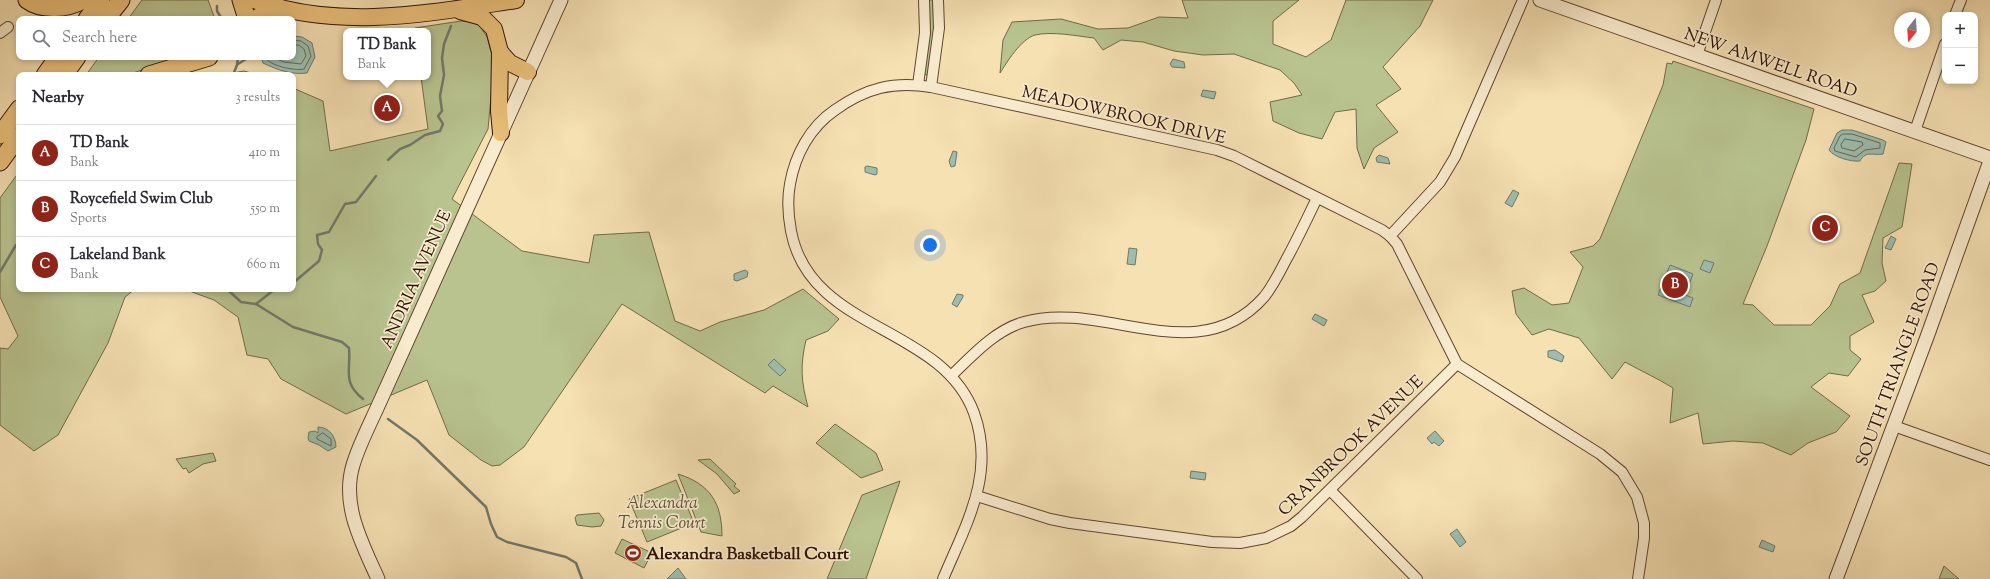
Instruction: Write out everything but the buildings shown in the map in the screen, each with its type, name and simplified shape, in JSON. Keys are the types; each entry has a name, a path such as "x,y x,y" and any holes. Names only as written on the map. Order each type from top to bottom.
{"highway":[{"path":"27,0 43,7 57,7 83,0"},
{"path":"89,16 101,0"},
{"path":"108,16 121,0"},
{"path":"242,0 246,16"},
{"path":"261,16 278,7"},
{"path":"47,72 56,60"},
{"path":"66,72 75,60"},
{"path":"158,72 199,60"},
{"path":"0,135 16,113"},
{"path":"9,152 16,141"}],"main road":[{"path":"254,0 278,7 320,14 360,18 391,17 516,0"},
{"path":"449,10 474,14 489,22 494,29 500,52 499,111 501,133"},
{"path":"500,52 510,63 528,72"}],"street":[{"name":"ANDRIA AVENUE","path":"378,579 352,513 349,492 353,466 378,406 561,0"},
{"path":"918,85 925,33 924,0"},
{"path":"931,87 939,28 938,0"},
{"path":"1390,236 1440,182 1455,157 1523,0"},
{"name":"NEW AMWELL ROAD","path":"1540,0 1915,131 1990,160"},
{"path":"1697,55 1716,0"},
{"path":"1956,12 1961,0"},
{"path":"1915,131 1944,48"},
{"name":"MEADOWBROOK DRIVE","path":"943,579 977,496 982,476 983,456 978,426 967,398 951,376 933,360 849,310 824,292 806,270 798,256 788,220 788,192 794,165 804,143 822,120 845,103 873,90 899,84 931,87 1216,150 1234,156 1390,236 1397,244 1457,364"},
{"name":"SOUTH TRIANGLE ROAD","path":"1836,579 1894,426 1990,160"},
{"path":"951,376 998,335 1022,323 1036,319 1062,318 1179,332 1211,329 1237,319 1256,306 1271,287 1317,198"},
{"path":"1457,364 1600,454 1622,472 1637,497 1644,523 1644,538 1638,579"},
{"name":"CRANBROOK AVENUE","path":"977,496 1050,519 1070,523 1212,542 1234,543 1266,538 1285,529 1302,517 1457,364"},
{"path":"1894,426 1990,460"},
{"path":"1330,490 1417,579"}],"green space":[{"path":"142,0 208,0 214,16 130,16"},
{"path":"929,0 933,0 934,34 928,75 926,75 924,73 930,34"},
{"path":"1182,0 1299,0 1273,21 1273,44 1306,57 1331,40 1346,0 1433,0 1420,26 1383,67 1401,89 1376,105 1398,132 1374,148 1364,169 1357,148 1356,109 1335,112 1322,139 1299,133 1273,121 1270,102 1302,95 1294,83 1280,70 1234,54 1203,55 1174,51 1143,42 1121,40 1103,50 1094,38 1064,34 1042,34 1030,37 1025,41 1015,51 1000,73 1003,40 1012,22 1061,19 1098,29 1128,28 1159,17 1188,18"},
{"path":"461,21 472,22 480,26 487,37 494,63 488,129 452,199 522,251 589,263 594,235 649,232 675,321 700,331 720,322 764,310 803,289 839,319 828,331 806,340 802,374 808,407 773,386 765,393 622,304 524,447 500,465 492,466 481,460 449,435 427,380 346,414 281,379 268,359 247,355 238,317 214,300 192,292 296,292 296,89 323,101 330,151 428,129 421,80 431,80 431,28 415,28"},
{"path":"97,60 172,60 136,72 88,72"},
{"path":"1673,61 1814,109 1806,140 1767,246 1743,304 1753,305 1774,325 1811,325 1830,306 1840,284 1860,273 1899,163 1912,164 1902,227 1883,238 1882,263 1886,281 1875,291 1862,295 1874,322 1850,336 1850,350 1861,359 1848,376 1829,373 1811,387 1850,416 1836,432 1808,443 1791,455 1763,443 1733,441 1703,444 1698,413 1670,423 1673,388 1625,362 1612,379 1579,338 1549,329 1532,335 1516,314 1512,291 1524,288 1552,305 1569,303 1583,267 1570,252 1593,246 1600,239 1663,85 1667,63 1672,64"},
{"path":"16,176 16,292 131,292 125,297 108,343 58,435 34,451 0,425 0,348 8,349 18,336 0,297 0,198"},
{"path":"835,424 876,453 883,470 861,478 816,443"},
{"path":"213,453 216,461 203,464 189,473 186,468 183,469 176,459"},
{"path":"710,459 736,484 734,486 740,491 734,494 717,474 698,460"},
{"path":"678,474 698,483 712,496 720,514 722,536 701,532"},
{"name":"Alexandra Tennis Court","path":"676,480 694,523 647,542 629,499"},
{"path":"900,481 866,579 827,579 862,495"},
{"path":"599,513 604,520 601,526 592,527 577,525 575,518 577,515"},
{"name":"Alexandra Basketball Court","path":"622,539 652,553 644,568 615,553"},
{"path":"1944,566 1959,579 1939,579"}],"water":[{"path":"296,36 302,37 312,43 315,57 307,73 285,71 263,63 262,60 296,60"},
{"path":"1173,59 1184,62 1185,68 1172,67 1170,64"},
{"path":"1203,90 1216,92 1214,99 1201,96"},
{"path":"1842,130 1852,130 1883,140 1886,142 1883,154 1867,154 1860,161 1852,161 1831,153 1829,150 1837,133"},
{"path":"953,151 957,152 955,166 951,167 949,161"},
{"path":"1379,155 1388,158 1390,164 1377,162 1376,158"},
{"path":"865,167 877,168 877,174 875,175 865,172"},
{"path":"1513,190 1519,193 1512,207 1505,203"},
{"path":"1891,236 1896,239 1891,250 1885,248"},
{"path":"1129,248 1137,249 1135,265 1127,264"},
{"path":"1704,260 1714,263 1710,273 1700,269"},
{"path":"1670,265 1693,274 1685,295 1693,298 1690,307 1658,295"},
{"path":"745,270 748,272 747,277 737,281 734,280 734,274"},
{"path":"957,294 963,295 963,297 957,307 952,304"},
{"path":"1315,314 1327,320 1324,326 1312,319"},
{"path":"1555,350 1564,356 1562,362 1548,357 1548,351"},
{"path":"774,359 786,370 780,376 768,365"},
{"path":"318,427 322,427 331,433 335,440 336,447 328,451 309,441 309,432 315,431 318,433"},
{"path":"1435,431 1444,441 1439,446 1434,442 1432,444 1427,438"},
{"path":"1191,471 1206,473 1205,480 1190,478"},
{"path":"1457,529 1466,542 1460,547 1450,534"},
{"path":"1762,540 1775,546 1773,552 1759,547"},
{"path":"678,568 686,579 667,579"}],"waterway":[{"path":"217,6 217,11 220,16"},
{"path":"388,160 400,149 410,145 425,135 440,131 443,124 438,116 442,111 440,96 444,75 442,58 444,44 451,26"},
{"path":"234,72 238,60"},
{"path":"238,64 244,60"},
{"path":"296,280 319,261 322,250 318,244 317,235 329,232 345,204 356,202 376,176"},
{"path":"0,272 16,245"},
{"path":"230,292 241,302 256,304 293,327 342,342 349,348 349,376 352,387 363,399"},
{"path":"256,304 271,292"},
{"path":"388,419 417,440 486,507 497,537 507,542 566,557 576,563 582,579"}],"place":[{"name":"TD Bank","path":"387,108"},
{"name":"Lakeland Bank","path":"1825,228"},
{"name":"Roycefield Swim Club","path":"1675,285"},
{"name":"Alexandra Basketball Court","path":"633,553"}]}
